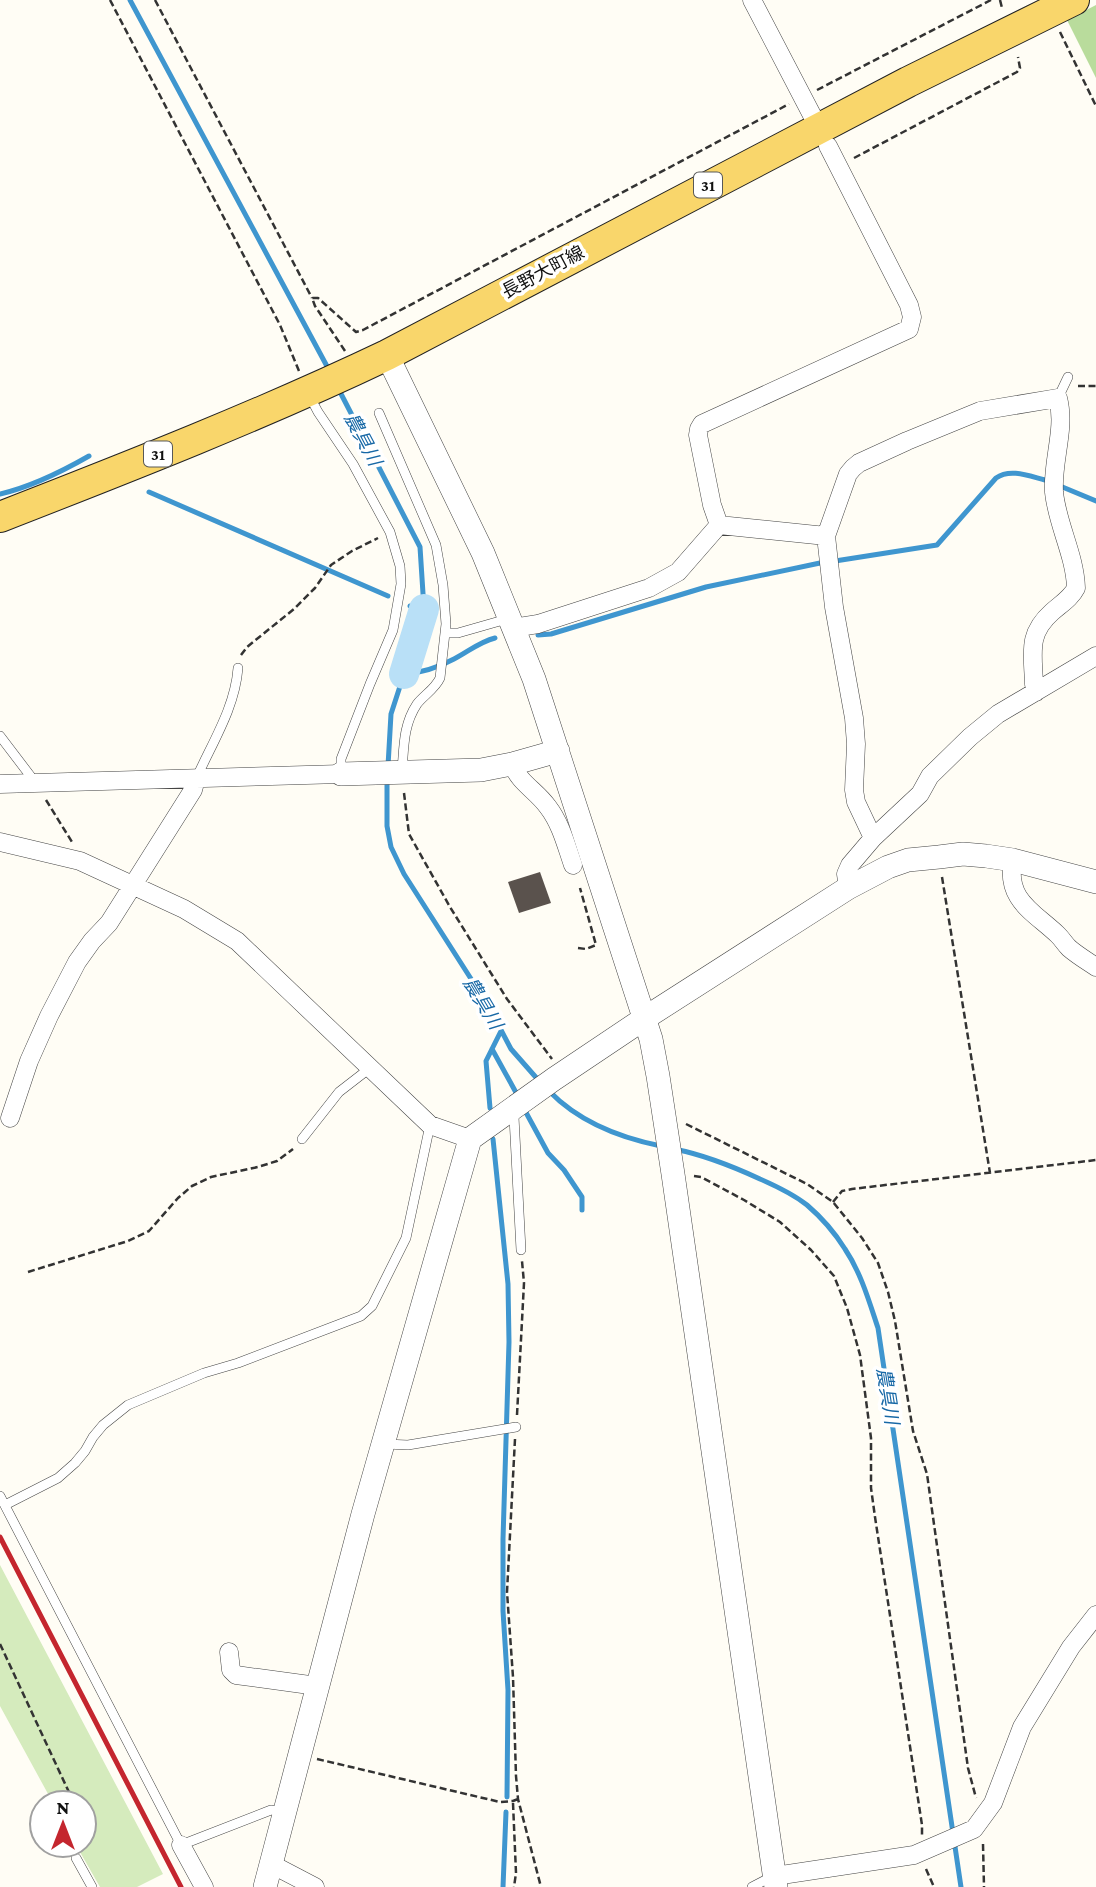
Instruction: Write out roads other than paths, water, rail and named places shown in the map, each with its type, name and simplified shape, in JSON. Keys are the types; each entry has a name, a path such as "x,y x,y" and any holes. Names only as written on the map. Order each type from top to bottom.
{"main road":[{"name":"長野大町線","path":"0,517 181,445 387,355 682,199 1061,5"}],"street":[{"path":"752,0 813,117"},
{"path":"719,525 712,505 698,435 702,424 909,329 912,317 909,305 828,146"},
{"path":"387,355 483,553 534,679 645,1018 659,1076 776,1881 914,1856 979,1823 993,1803 1022,1727 1070,1647 1096,1615"},
{"path":"873,838 856,802 854,790 855,718 834,607 826,536 848,474 859,463 980,411 1061,393 1054,491 1076,588 1071,596 1042,622 1034,635 1036,692"},
{"path":"511,623 538,624 649,588 678,572 719,525"},
{"path":"719,525 826,536"},
{"path":"848,888 846,874 850,865 873,838 919,794 930,776 979,728 1096,656"},
{"path":"0,783 465,771 512,764 558,751"},
{"path":"512,764 517,776 539,795 556,819 573,865"},
{"path":"10,1118 48,1016 77,962 122,904 193,790 196,779"},
{"path":"0,842 80,861 184,909 237,942 430,1125 470,1139"},
{"path":"265,1887 383,1443 470,1139 645,1018 848,888 888,867 908,860 963,854 1013,860 1096,882"},
{"path":"1013,860 1011,882 1019,899 1059,935 1068,947 1096,967"},
{"path":"229,1652 231,1670 236,1675 317,1686"},
{"path":"181,1845 204,1887"},
{"path":"271,1864 315,1887"}],"lane":[{"path":"1061,393 1068,376"},
{"path":"312,390 318,412 353,464 390,532 400,566 401,584 393,630 341,759 346,774"},
{"path":"379,413 436,545 446,624 440,678 437,685 419,703 405,728 398,773"},
{"path":"446,633 511,623"},
{"path":"196,779 231,703 238,668"},
{"path":"0,736 35,782"},
{"path":"302,1139 340,1092 370,1068"},
{"path":"513,1108 521,1250"},
{"path":"285,1813 271,1810 181,1845 2,1500 58,1478 75,1463 103,1426 128,1405 204,1373 238,1363 361,1316 372,1306 406,1238 430,1125"},
{"path":"383,1443 408,1444 515,1427"},
{"path":"77,1859 92,1887"},
{"path":"752,1887 776,1881"}],"waterway":[{"name":"農具川","path":"130,0 329,370"},
{"name":"農具川","path":"338,388 420,547 424,609 410,606"},
{"path":"0,494 46,478 89,456"},
{"path":"835,561 937,545 996,478 1013,473 1045,480"},
{"path":"1060,486 1096,501"},
{"path":"149,492 388,596"},
{"path":"538,635 551,634 706,587 820,563"},
{"name":"農具川","path":"404,674 424,609"},
{"name":"農具川","path":"388,766 391,714 404,674 435,667 495,638"},
{"name":"農具川","path":"387,779 387,826 391,847 404,874 489,1007 511,1049 540,1082"},
{"path":"490,1108 486,1061 501,1031"},
{"path":"492,1049 519,1098"},
{"name":"農具川","path":"549,1091 574,1112 601,1127 661,1146"},
{"path":"523,1107 548,1153 564,1170 582,1197 582,1210"},
{"path":"493,1139 508,1284 509,1342 503,1539 503,1611 508,1690 507,1797"},
{"name":"農具川","path":"674,1149 729,1165 802,1201 837,1237 851,1258 864,1287 878,1328 961,1887"},
{"path":"503,1887 506,1812"}],"railway":[{"path":"0,1537 181,1887"}]}
